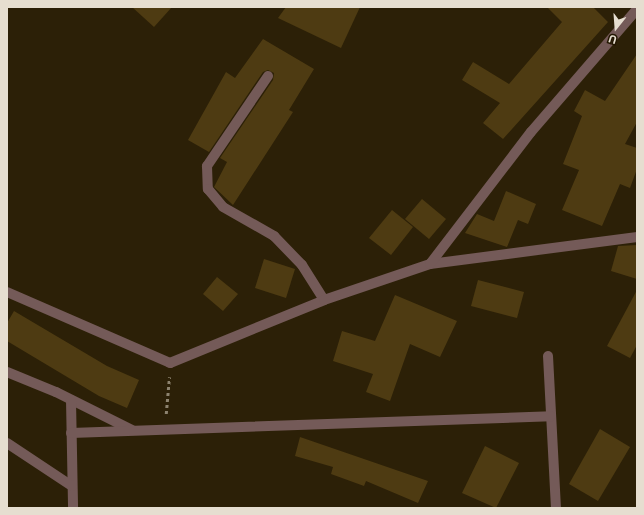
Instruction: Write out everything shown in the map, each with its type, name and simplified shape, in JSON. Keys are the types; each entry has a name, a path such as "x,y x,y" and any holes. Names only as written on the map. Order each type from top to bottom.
{"street":[{"path":"430,264 532,132 637,9"},
{"path":"268,76 207,166 208,189 223,207 274,236 302,265 324,300"},
{"path":"7,292 170,363 324,300 430,264 637,237"},
{"path":"548,356 556,508"},
{"path":"7,372 71,400 132,430"},
{"path":"71,400 73,508"},
{"path":"71,433 551,416"},
{"path":"7,443 72,486"}],"path":[{"path":"165,429 170,363"}],"building":[{"path":"132,7 172,7 154,27"},
{"path":"286,7 360,7 341,48 278,18"},
{"path":"547,7 593,7 608,22 503,139 483,123 500,103 462,80 473,62 509,84 562,22"},
{"path":"263,39 314,69 289,110 293,112 233,205 214,187 227,162 220,158 273,80 274,73 268,70 263,72 209,152 188,140 226,72 235,78"},
{"path":"637,54 637,122 625,144 637,148 637,169 630,188 620,184 602,226 562,210 579,170 563,164 582,116 574,111 585,90 605,101"},
{"path":"506,191 536,204 528,224 518,220 507,247 465,233 477,214 494,221"},
{"path":"422,199 446,219 429,239 405,219"},
{"path":"392,210 413,227 391,255 369,238"},
{"path":"637,245 637,279 611,271 618,246"},
{"path":"264,259 295,269 286,298 255,288"},
{"path":"217,277 238,294 223,311 203,294"},
{"path":"478,280 524,292 517,318 471,306"},
{"path":"637,290 637,345 630,358 607,346"},
{"path":"395,295 457,321 440,357 410,344 390,401 366,392 373,374 333,361 342,331 375,341"},
{"path":"14,311 107,366 139,380 127,408 99,396 7,341 7,323"},
{"path":"600,429 630,447 598,501 569,484"},
{"path":"300,437 428,481 418,503 366,481 364,486 331,474 333,467 295,456"},
{"path":"485,446 519,463 496,508 462,493"}]}
